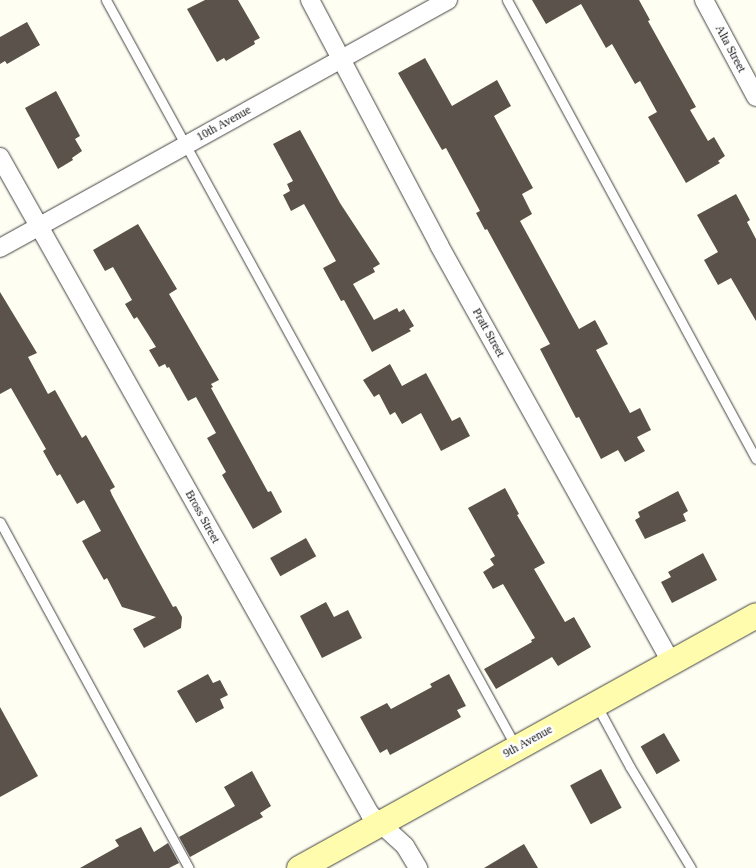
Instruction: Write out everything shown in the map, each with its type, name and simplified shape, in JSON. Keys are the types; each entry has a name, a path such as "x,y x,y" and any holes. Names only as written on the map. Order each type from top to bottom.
{"main road":[{"name":"9th Avenue","path":"299,868 756,615"}],"street":[{"name":"Pratt Street","path":"310,0 439,245 671,662"},
{"name":"10th Avenue","path":"0,248 448,0"},
{"name":"Alta Street","path":"704,0 756,97"},
{"name":"Bross Street","path":"0,156 38,227 370,814 378,824 405,846 418,868"}],"lane":[{"path":"106,0 517,748"},
{"path":"507,0 756,459"},
{"path":"0,522 189,868"},
{"path":"595,704 630,768 691,868"}],"building":[{"path":"205,0 238,0 260,38 254,41 255,44 226,61 224,58 217,62 187,9"},
{"path":"532,0 639,0 650,20 648,21 696,107 690,110 708,141 714,137 725,156 718,161 720,163 686,183 648,117 657,112 640,81 635,84 612,44 606,48 581,4 546,24"},
{"path":"27,22 40,45 7,64 5,61 0,64 0,37"},
{"path":"425,58 452,106 497,80 511,106 494,116 533,188 522,194 532,214 520,221 579,329 595,320 608,344 596,350 630,413 640,408 651,430 637,437 645,451 625,462 618,450 601,459 579,417 576,418 540,349 550,344 487,229 485,230 476,213 480,211 446,148 442,150 398,73"},
{"path":"56,91 80,136 75,139 82,151 72,158 73,160 58,169 25,108"},
{"path":"300,130 340,203 380,264 373,268 375,272 353,284 374,320 397,308 399,312 404,309 414,326 409,329 411,331 372,352 344,300 341,301 323,268 336,261 304,204 291,211 283,195 290,191 287,184 293,181 273,144"},
{"path":"736,194 750,220 747,222 756,239 756,321 731,278 718,285 704,260 718,252 697,215"},
{"path":"138,224 177,289 169,294 219,380 211,384 213,387 211,388 268,492 271,491 282,512 253,529 222,475 226,472 207,438 216,433 196,397 188,401 169,367 167,368 165,364 159,367 149,350 156,347 137,317 134,319 125,304 132,300 113,267 105,271 93,250"},
{"path":"0,292 37,353 28,357 48,394 55,390 82,438 86,435 115,487 110,490 112,495 173,607 176,606 182,617 181,628 144,648 133,629 156,617 122,607 107,578 104,580 82,541 101,531 84,500 77,504 60,474 57,476 43,451 46,449 11,388 0,394"},
{"path":"390,364 402,386 426,373 452,421 460,417 470,436 441,451 421,413 402,424 395,412 390,415 379,394 374,397 363,380"},
{"path":"505,488 519,514 517,515 545,563 534,569 565,622 574,617 591,647 558,666 552,657 496,689 484,669 532,642 531,640 535,638 503,584 493,589 483,572 494,565 490,559 495,556 468,508"},
{"path":"678,491 688,511 683,514 686,521 645,539 635,520 640,517 638,512"},
{"path":"306,538 316,556 280,576 270,558"},
{"path":"703,553 717,580 672,603 661,582 671,577 668,572"},
{"path":"326,602 334,617 348,610 362,638 322,658 300,616"},
{"path":"208,674 213,683 220,680 228,695 220,699 224,708 196,723 177,691"},
{"path":"449,674 466,706 457,710 461,717 390,755 387,749 380,753 360,717 387,703 391,709 432,687 430,684"},
{"path":"0,707 38,776 0,797"},
{"path":"664,733 680,761 657,774 641,746"},
{"path":"601,769 622,808 591,824 570,785"},
{"path":"252,771 271,806 260,813 263,817 190,857 179,837 235,806 224,787"},
{"path":"141,827 154,852 168,843 179,863 169,868 80,868 119,846 115,840"},
{"path":"524,844 538,868 484,868"}]}
